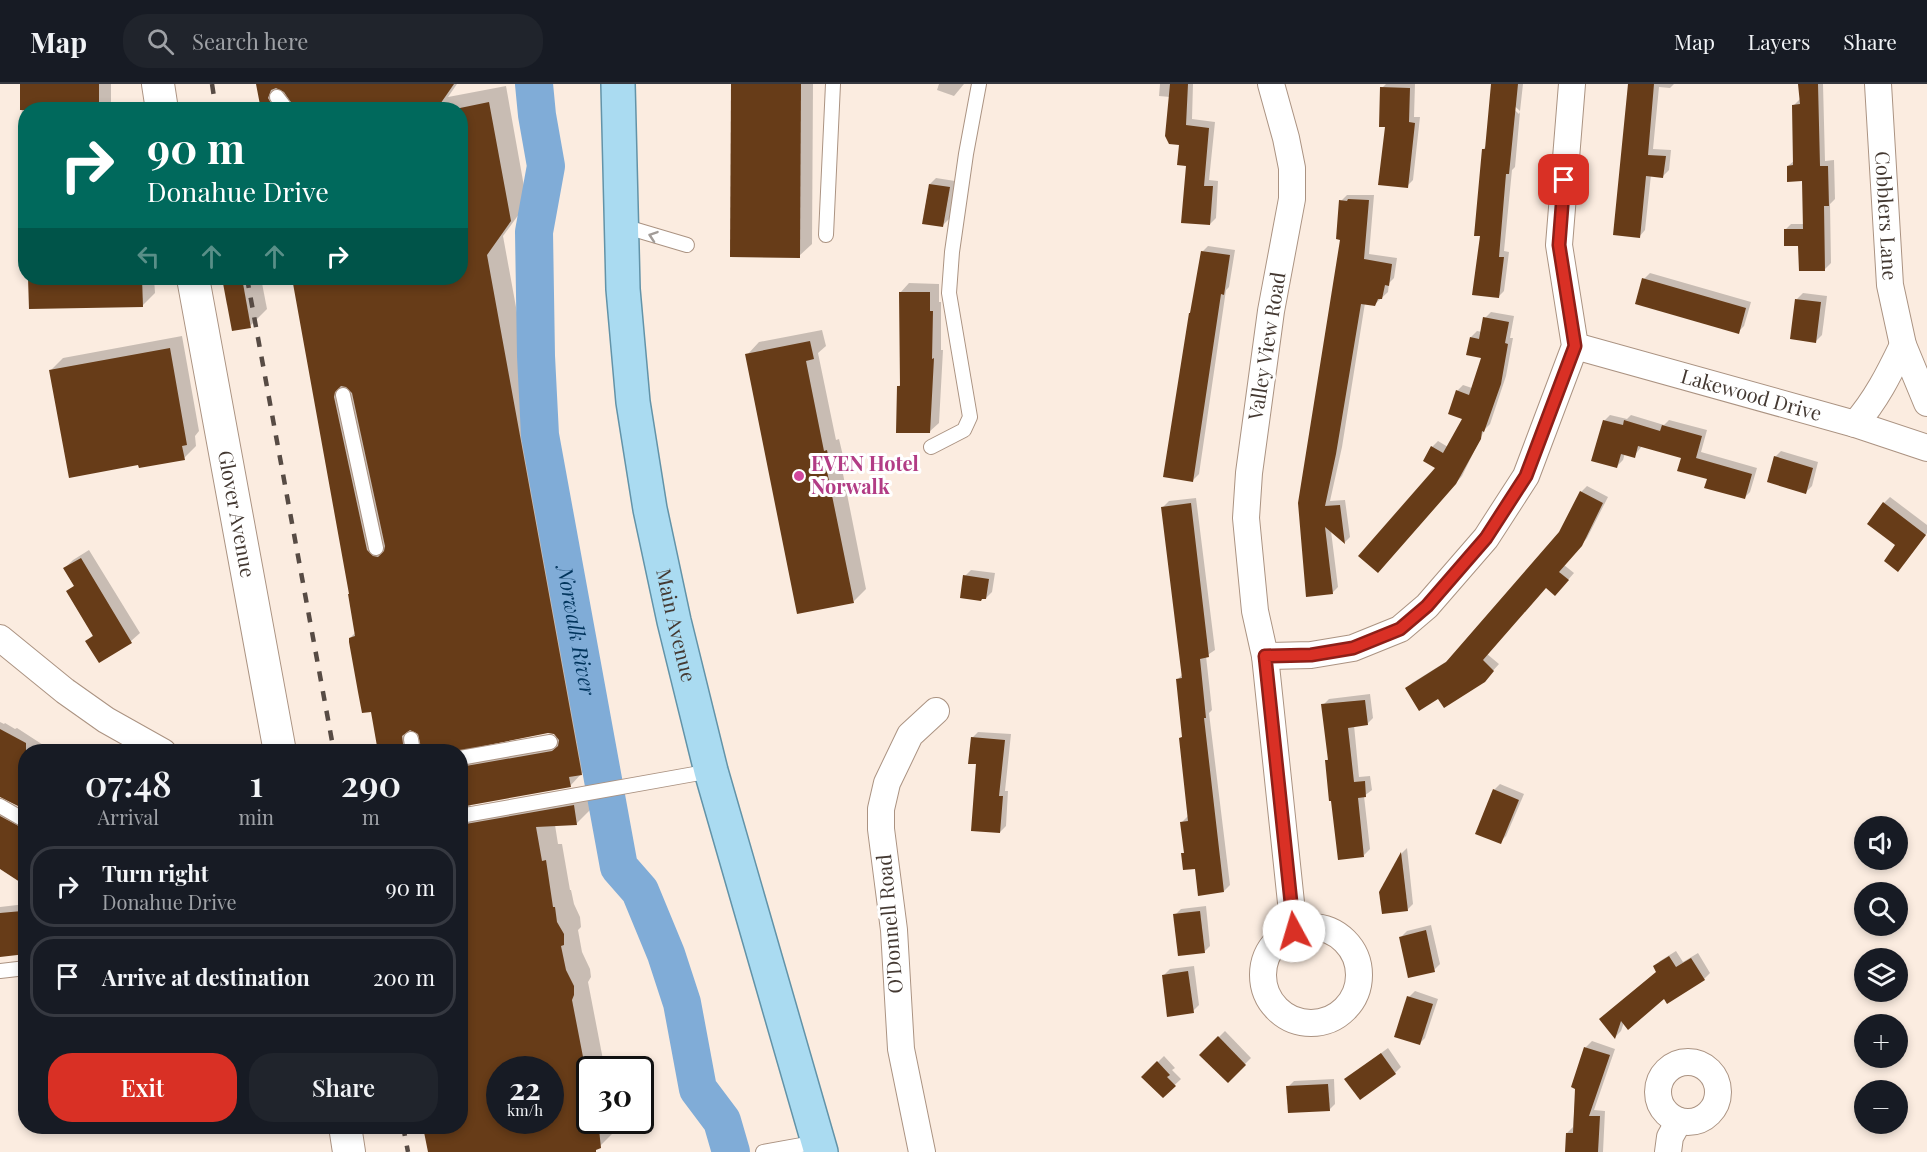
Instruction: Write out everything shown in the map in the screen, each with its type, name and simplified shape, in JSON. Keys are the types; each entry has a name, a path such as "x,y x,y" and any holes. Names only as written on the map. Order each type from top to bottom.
{"main road":[{"name":"Main Avenue","path":"618,84 620,225 627,345 641,459 674,621 711,771 820,1147"}],"street":[{"path":"158,84 161,102"},
{"name":"Valley View Road","path":"1271,84 1287,138 1292,168 1292,199 1271,311 1249,473 1246,518 1254,612 1265,656 1294,931"},
{"path":"1265,656 1311,655 1353,648 1400,629 1427,606 1486,538 1526,476 1575,346 1559,245 1572,84"},
{"name":"Cobblers Lane","path":"1878,84 1890,285 1903,345 1927,403"},
{"name":"Glover Avenue","path":"194,285 279,744"},
{"path":"1855,423 1869,408 1883,387 1903,345"},
{"name":"Lakewood Drive","path":"1575,346 1855,423 1927,448"},
{"path":"0,638 65,691 98,714 149,744"},
{"name":"O'Donnell Road","path":"922,1152 900,1039 894,930 881,829 881,808 887,783 910,735 936,711"},
{"path":"1668,1152 1670,1137 1679,1120"},
{"path":"347,1134 350,1152"}],"lane":[{"path":"826,235 833,84"},
{"path":"931,447 964,430 970,417 949,293 951,252 966,154 980,84"},
{"path":"277,98 281,102"},
{"path":"620,225 687,245"},
{"path":"343,395 376,548"},
{"path":"468,757 550,742"},
{"path":"468,815 711,771"},
{"path":"0,806 18,816"},
{"path":"0,971 18,969"},
{"path":"763,1152 820,1147"}],"building":[{"path":"20,84 99,84 99,102 20,102"},
{"path":"256,84 454,84 442,102 291,102 284,92 276,88 271,90 268,98 270,102 259,102"},
{"path":"731,84 801,84 800,258 730,257"},
{"path":"1170,84 1188,84 1186,125 1209,128 1204,186 1213,186 1210,225 1181,223 1186,166 1177,165 1179,145 1169,144 1165,136"},
{"path":"1491,84 1518,84 1509,174 1506,174 1499,257 1504,257 1499,298 1472,295 1480,236 1474,236"},
{"path":"1628,84 1654,84 1648,155 1666,156 1663,178 1646,176 1640,238 1613,235"},
{"path":"1798,84 1818,84 1820,166 1828,166 1829,206 1824,206 1825,271 1799,271 1798,246 1784,246 1784,229 1803,229 1802,181 1787,182 1787,166 1793,165 1792,105 1800,104"},
{"path":"1380,87 1410,88 1409,122 1415,123 1408,188 1378,185 1385,127 1379,127"},
{"path":"489,102 511,221 487,255 582,775 569,777 571,787 468,806 468,766 552,751 558,746 559,740 554,734 548,733 468,749 468,744 420,744 418,734 410,730 402,736 403,744 377,744 371,712 362,713 358,692 349,642 349,638 355,636 293,285 468,285 468,106","holes":["341,386 346,387 352,393 385,546 384,551 378,557 373,556 367,550 334,397 335,392"]},
{"path":"929,184 950,187 943,227 922,224"},
{"path":"1348,199 1369,200 1364,259 1392,264 1389,286 1385,285 1382,299 1378,299 1375,306 1361,304 1325,506 1340,505 1345,544 1325,527 1333,594 1306,597 1298,503 1340,240 1336,239 1339,200 1347,201"},
{"path":"1201,251 1230,255 1224,295 1221,294 1193,482 1163,477"},
{"path":"1642,278 1746,308 1739,334 1635,304"},
{"path":"28,285 142,285 143,307 29,309"},
{"path":"223,285 243,285 251,328 232,331"},
{"path":"899,292 930,292 930,311 933,311 932,359 934,358 930,433 896,433 897,386 900,386"},
{"path":"1795,299 1821,302 1816,343 1790,339"},
{"path":"1483,317 1509,322 1505,343 1508,344 1501,384 1484,432 1482,431 1481,439 1456,484 1378,573 1358,556 1435,468 1423,461 1431,446 1443,453 1462,419 1448,414 1456,390 1469,395 1481,358 1466,355 1470,337 1479,339"},
{"name":"EVEN Hotel Norwalk","path":"810,341 814,359 806,361 824,451 827,450 831,470 827,471 854,603 797,614 745,354"},
{"path":"170,348 187,445 182,446 185,460 139,468 138,465 69,478 49,370"},
{"path":"1603,420 1623,425 1624,420 1660,431 1662,425 1702,436 1696,458 1752,474 1745,499 1704,488 1707,479 1677,471 1681,458 1638,446 1635,458 1621,454 1617,468 1591,461"},
{"path":"1774,456 1813,468 1806,494 1767,482"},
{"path":"1580,491 1603,503 1582,546 1559,572 1569,580 1555,596 1546,588 1483,660 1494,671 1485,682 1444,708 1438,699 1419,711 1405,688 1446,662 1559,532"},
{"path":"1883,502 1926,535 1898,572 1884,561 1895,545 1867,524"},
{"path":"1191,503 1209,657 1200,659 1206,718 1204,718 1224,892 1198,896 1195,869 1183,870 1181,853 1184,853 1180,822 1188,821 1179,738 1182,737 1176,679 1182,678 1161,507"},
{"path":"81,558 132,643 99,663 85,641 93,636 66,591 74,586 63,568"},
{"path":"963,575 989,579 986,599 981,601 960,598"},
{"path":"1365,700 1368,725 1348,728 1354,782 1365,781 1366,797 1358,798 1364,857 1338,860 1331,801 1329,801 1325,760 1328,760 1321,704"},
{"path":"0,729 26,744 18,744 18,806 0,797"},
{"path":"971,737 1005,740 999,796 1003,796 1000,833 971,831 976,764 968,764"},
{"path":"1493,789 1519,800 1501,844 1475,834"},
{"path":"574,805 577,825 536,827 542,861 546,860 553,907 555,907 557,922 564,934 564,945 561,946 566,970 574,986 572,1000 583,1056 576,1056 576,1134 600,1134 601,1148 596,1152 428,1152 424,1134 468,1134 468,824"},
{"path":"0,816 18,826 18,881 0,869"},
{"path":"1401,852 1408,911 1382,914 1379,892"},
{"path":"18,911 18,955 0,957 0,913"},
{"path":"1200,911 1205,953 1178,956 1173,914"},
{"path":"1426,930 1435,972 1408,978 1399,937"},
{"path":"1669,956 1676,967 1691,958 1705,980 1667,1004 1664,999 1628,1030 1621,1021 1615,1039 1599,1019 1656,972 1653,966"},
{"path":"1188,971 1194,1013 1167,1017 1162,975"},
{"path":"1407,996 1433,1004 1420,1045 1394,1037"},
{"path":"1218,1036 1246,1065 1228,1083 1199,1055"},
{"path":"1584,1047 1610,1055 1589,1116 1600,1116 1598,1152 1565,1152 1566,1133 1573,1133 1575,1089 1571,1087"},
{"path":"1381,1053 1396,1074 1360,1100 1344,1079"},
{"path":"1157,1061 1170,1075 1167,1077 1176,1086 1163,1098 1141,1077"},
{"path":"1328,1084 1330,1111 1288,1113 1286,1086"}],"waterway":[{"name":"Norwalk River","path":"534,84 546,166 534,232 540,435 619,867 640,891 666,954 682,1003 698,1089 722,1121 731,1152"}],"railway":[{"path":"212,84 215,102"},
{"path":"248,285 333,744"},
{"path":"405,1134 408,1152"}],"place":[{"name":"EVEN Hotel Norwalk","path":"799,476"}],"route":[{"path":"1294,931 1265,656 1311,655 1353,648 1400,629 1427,606 1486,538 1526,476 1575,346 1559,245 1564,180"}]}
